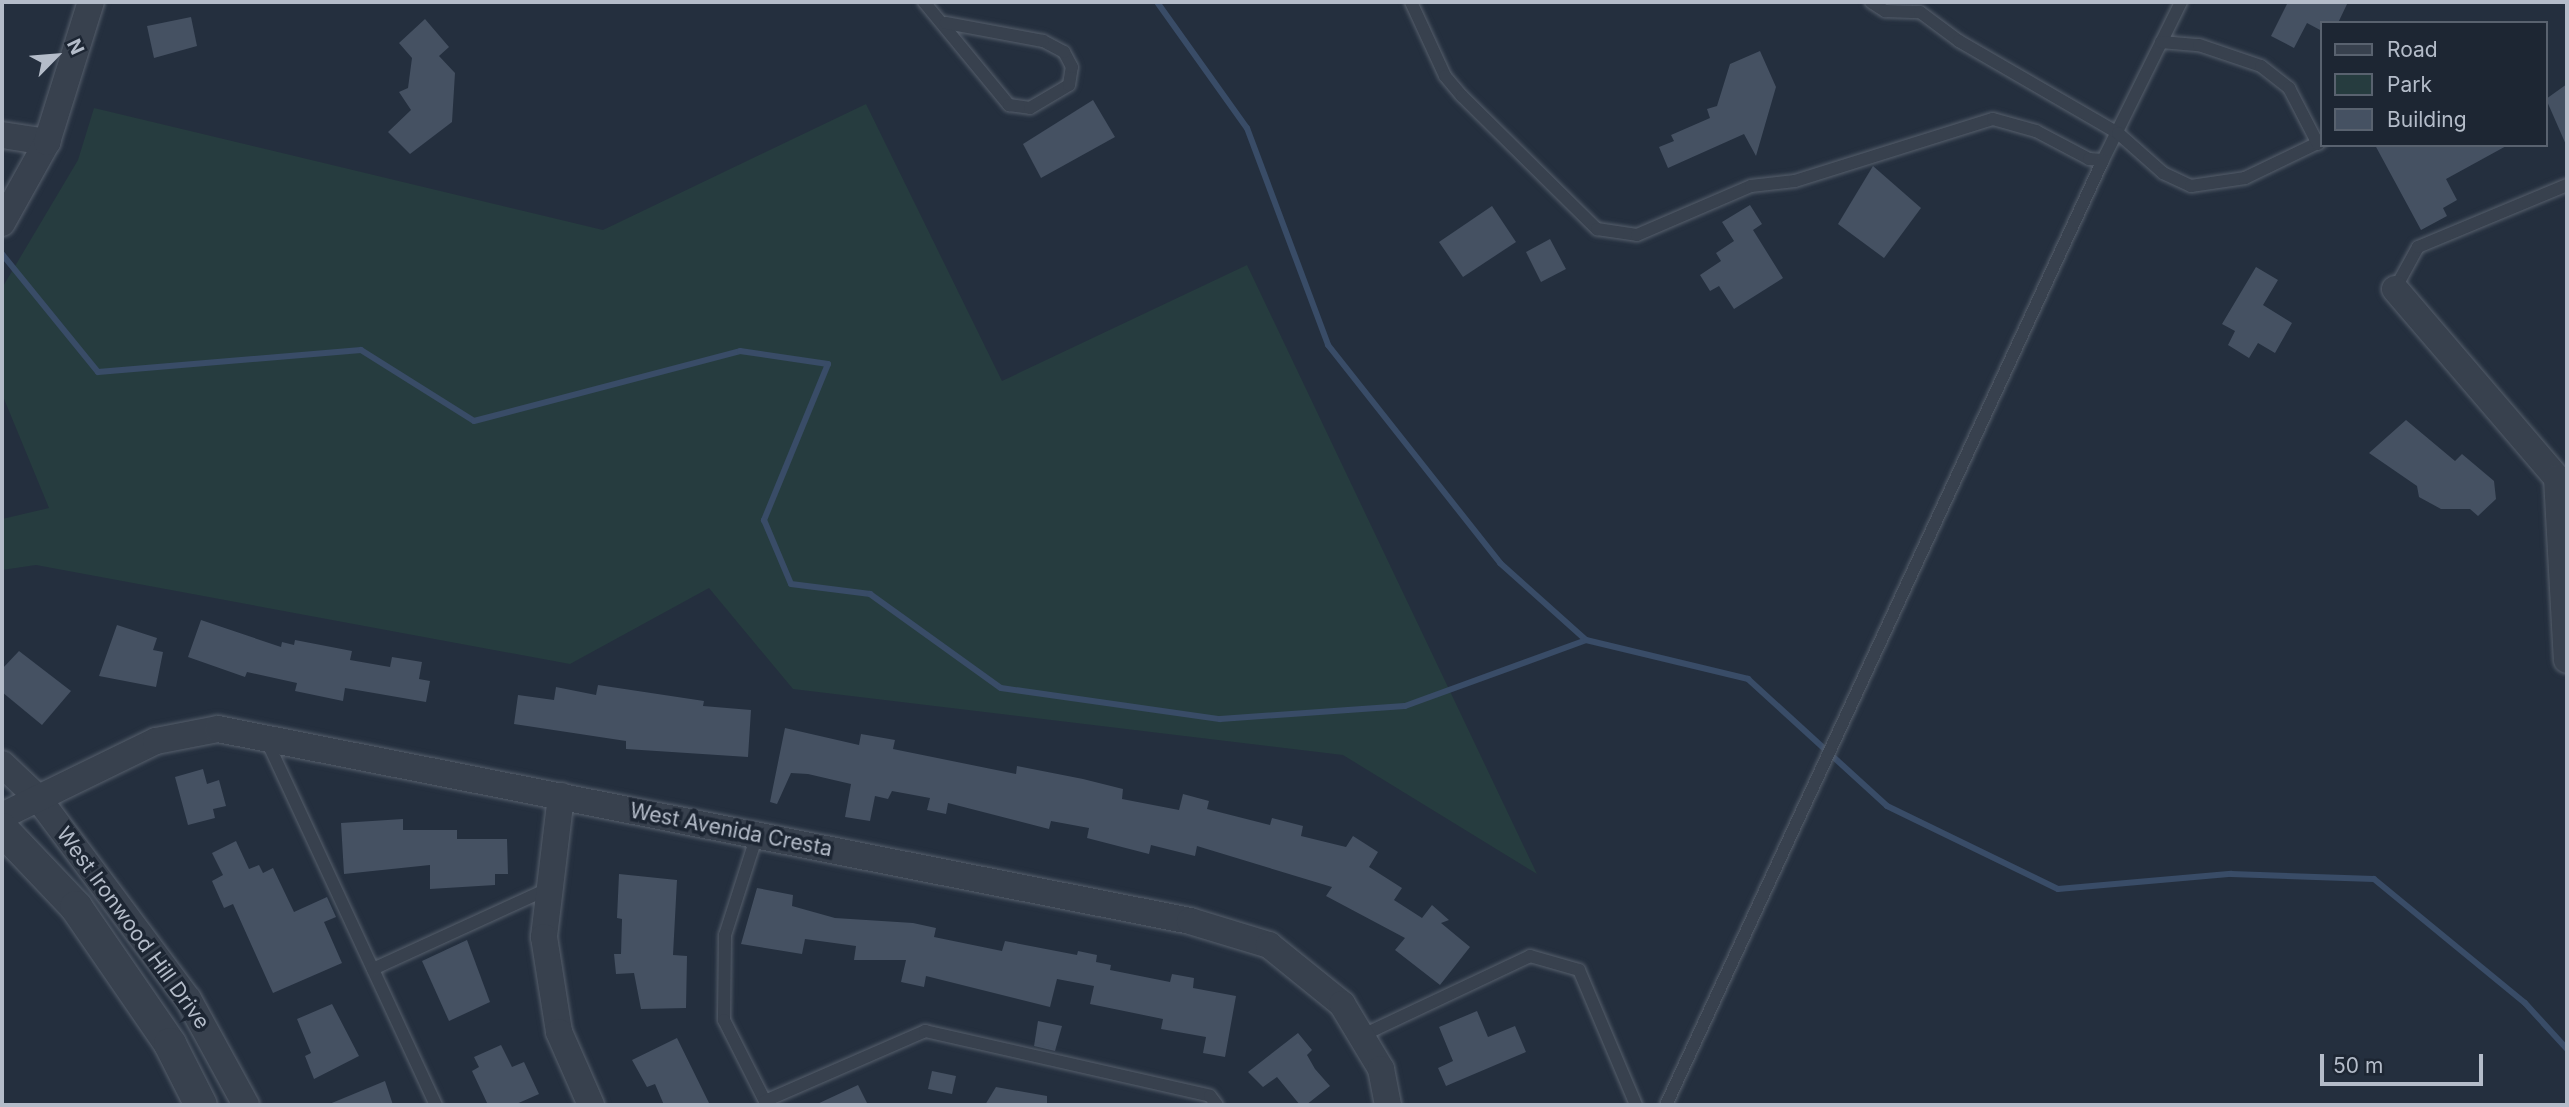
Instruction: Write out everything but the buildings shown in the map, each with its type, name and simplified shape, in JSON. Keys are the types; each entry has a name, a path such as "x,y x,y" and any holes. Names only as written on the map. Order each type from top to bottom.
{"street":[{"path":"2,223 47,142 92,2"},
{"path":"2,135 47,142"},
{"path":"2395,289 2557,478 2567,660"},
{"name":"West Avenida Cresta","path":"2,816 156,741 218,729 1189,921 1269,945 1342,1004 1381,1069 1388,1105"},
{"name":"West Ironwood Hill Drive","path":"2,764 38,798 188,999 246,1105"},
{"path":"561,796 544,937 559,1032 591,1105"},
{"name":"West Ironwood Hill Drive","path":"2,830 76,907 170,1044 201,1105"}],"lane":[{"path":"924,2 946,23 1009,106 1030,108 1069,85 1072,67 1065,52 1043,41 946,23"},
{"path":"1411,2 1445,76 1462,96 1597,229 1612,234 1637,235 1751,186 1795,181 1993,119 2036,131 2089,159 2103,160"},
{"path":"1871,2 1885,11 1911,5 2118,133 2163,173 2191,186 2245,178 2320,143 2290,88 2261,66 2199,45 2161,42"},
{"path":"1666,1105 2103,160 2181,2"},
{"path":"2395,289 2418,247 2567,185"},
{"path":"264,736 436,1105"},
{"path":"757,835 725,935 724,1020 766,1103 925,1031 1210,1096 1217,1105"},
{"path":"373,969 550,888"},
{"path":"1361,1036 1530,956 1579,970 1636,1105"}],"green space":[{"path":"866,104 1002,381 1247,265 1537,874 1343,755 793,689 709,588 570,664 36,565 2,570 2,519 49,508 2,394 2,288 78,160 94,108 603,230"}],"waterway":[{"path":"1157,2 1247,128 1328,345 1500,563 1586,640"},
{"path":"2,254 98,372 361,350 474,421 740,351 828,364 764,520 791,584 870,594 1001,688 1220,719 1405,706 1586,640 1748,679 1887,806 2058,889 2231,874 2374,879 2525,1003 2567,1049"}]}
